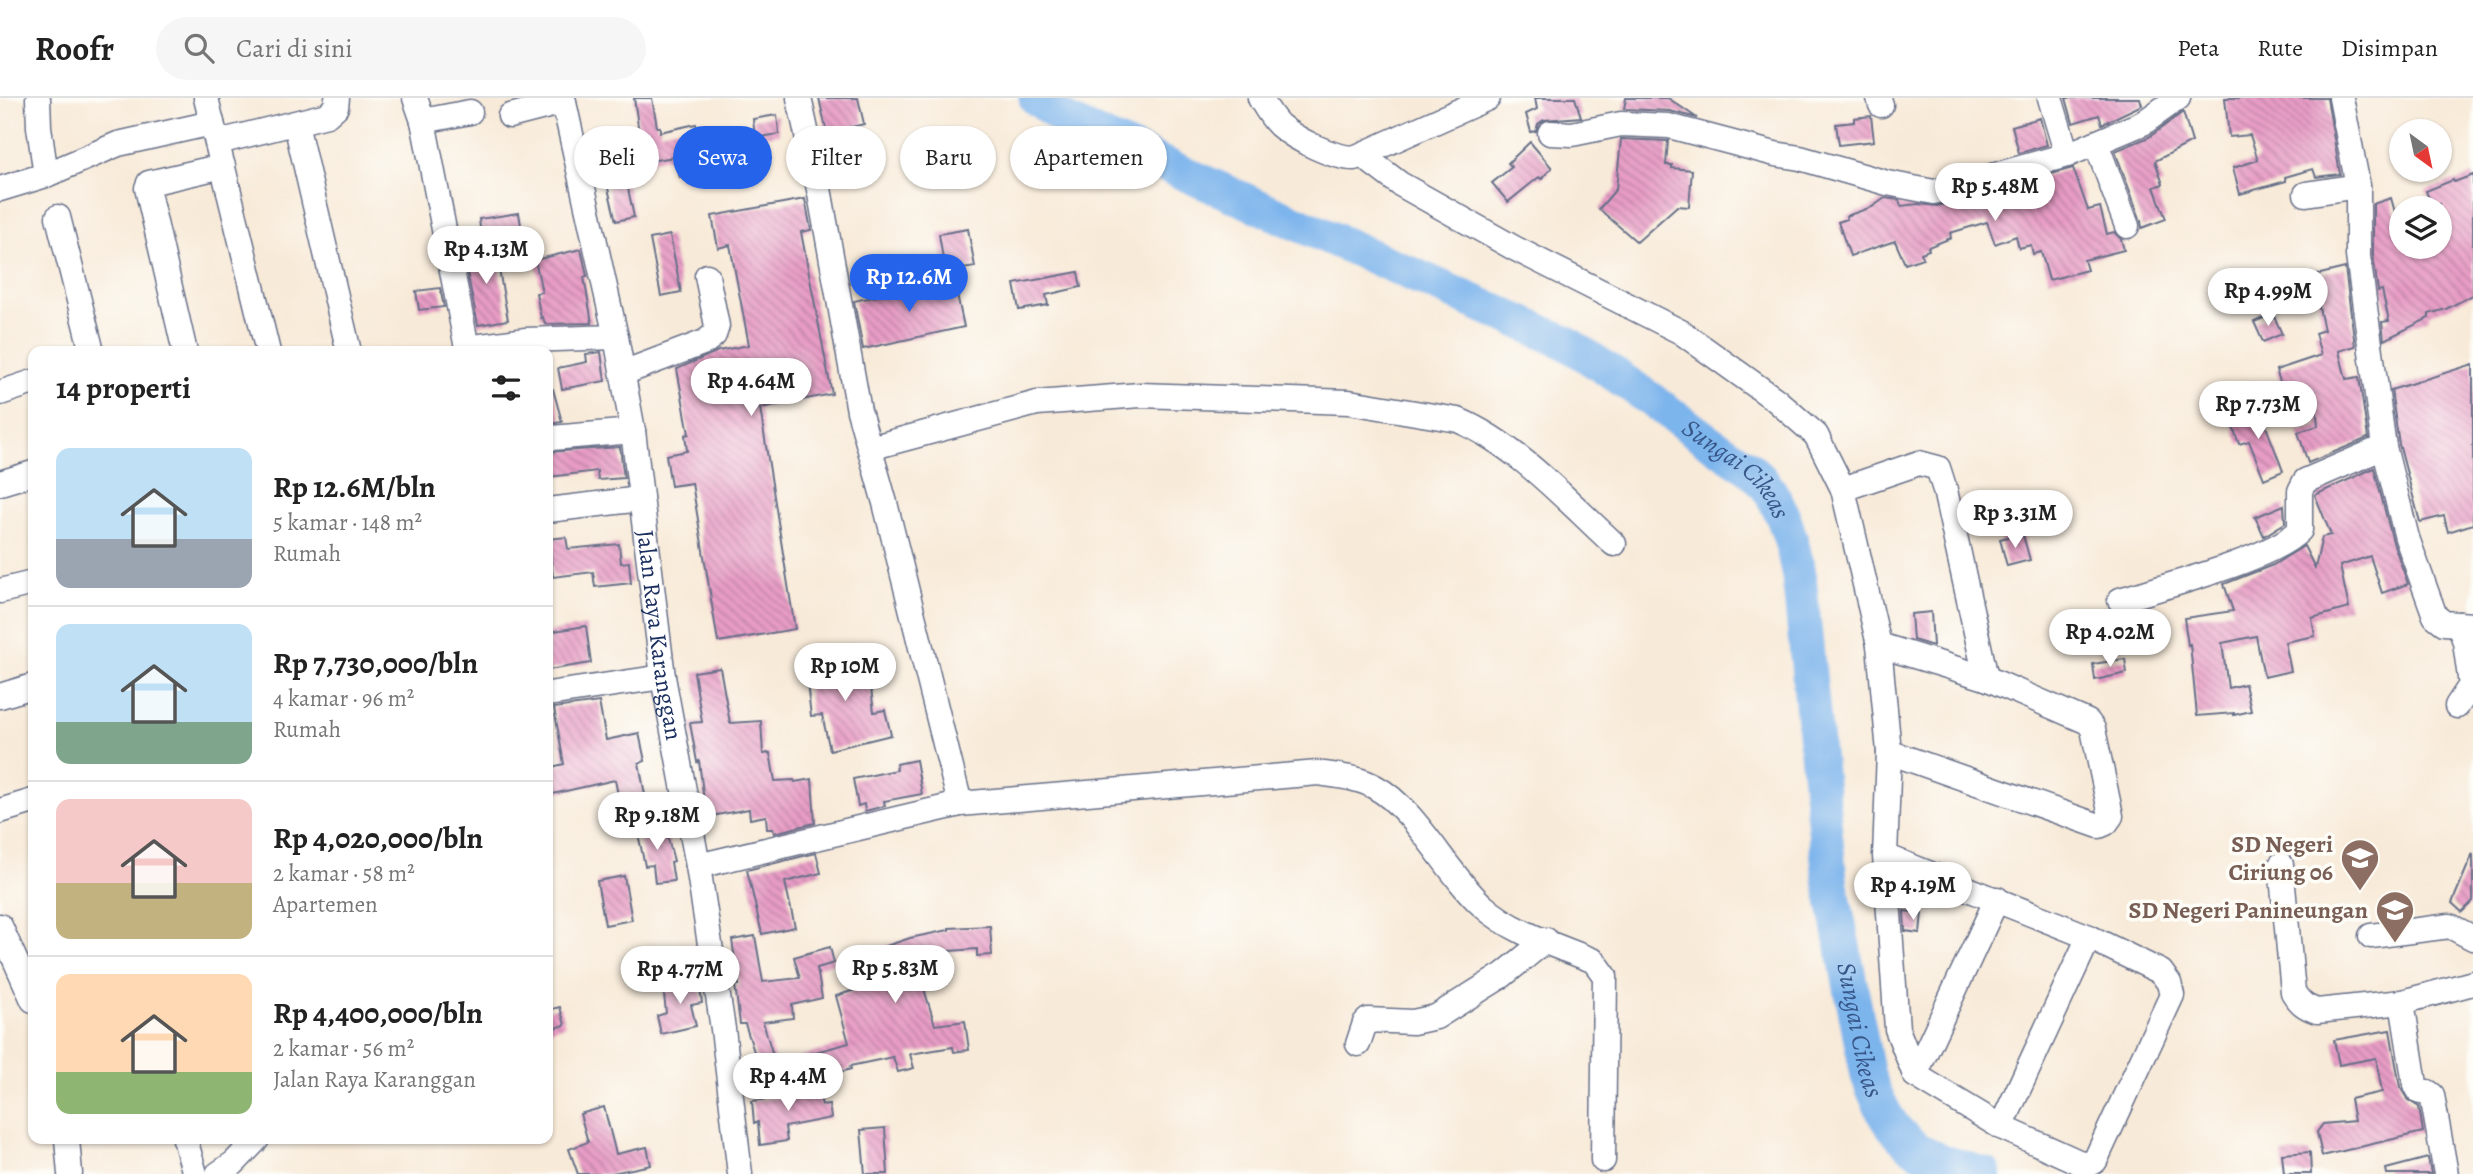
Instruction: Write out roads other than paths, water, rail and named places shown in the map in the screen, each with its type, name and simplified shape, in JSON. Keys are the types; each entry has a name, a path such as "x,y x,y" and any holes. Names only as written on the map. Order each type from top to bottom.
{"street":[{"path":"38,98 39,127 47,175"},
{"path":"206,98 267,346"},
{"path":"0,189 47,175 118,144 217,144 296,124 327,115 336,107 337,98"},
{"path":"799,98 820,194 859,411 960,804"},
{"path":"1260,98 1269,114 1284,129 1344,158 1363,156 1488,98"},
{"path":"2050,98 2067,155"},
{"path":"1550,133 1572,134 1621,124 1669,126 1800,158 1887,183 1934,192 2067,155 2143,123 2178,98"},
{"path":"2341,98 2358,186 2358,256 2384,447 2407,538 2432,610 2438,620 2466,624 2465,642 2471,685 2457,706"},
{"path":"510,116 564,100"},
{"name":"Jalan Raya Karanggan","path":"564,100 616,337 633,431 663,670 698,866 727,1054 740,1174"},
{"path":"470,112 419,109 466,343 472,346"},
{"path":"296,124 348,346"},
{"path":"2096,143 2127,226"},
{"path":"184,346 147,188 149,183 217,144"},
{"path":"1363,156 1400,184 1514,248 1681,332 1797,416 1815,435 1831,460 1843,489 1879,645 1889,752 1885,856 1897,1028 1914,1075 2001,1127 2083,1164 2091,1164 2095,1161 2172,995 2169,983 2161,972 2089,937 1885,856"},
{"path":"2306,194 2358,186"},
{"path":"58,217 90,346"},
{"path":"623,373 705,342 714,335 718,326 707,276"},
{"path":"481,346 526,340 616,337"},
{"path":"0,393 28,385"},
{"path":"870,448 1037,403 1140,395 1349,402 1458,420 1472,426 1526,463 1614,544"},
{"path":"553,438 633,431"},
{"path":"2120,600 2253,557 2288,540 2300,530 2300,491 2305,481 2384,447"},
{"path":"1843,489 1919,463 1938,468 1986,678"},
{"path":"0,483 28,475"},
{"path":"553,509 641,499"},
{"path":"0,591 28,584"},
{"path":"1879,645 1986,678 2088,722 2093,729 2111,816 2106,823 2099,826 1889,752"},
{"path":"553,680 663,670"},
{"path":"553,693 663,670"},
{"path":"0,696 28,688"},
{"path":"698,866 960,804 1058,793 1318,773 1353,778 1375,787 1396,803 1486,909 1521,930 1594,961 1605,976 1603,1160"},
{"path":"0,799 28,791"},
{"path":"0,811 28,803"},
{"path":"2281,865 2293,992 2300,1003 2308,1008 2317,1011 2402,1002 2473,982"},
{"path":"1914,1075 1997,899"},
{"path":"0,926 28,989"},
{"path":"2371,936 2450,926 2473,938"},
{"path":"2001,1127 2089,937"},
{"path":"1358,1044 1368,1020 1413,1022 1436,1017 1503,975 1546,940"},
{"path":"2402,1002 2415,1084 2420,1092 2432,1095 2446,1174"},
{"path":"67,1144 70,1174"},
{"path":"170,1144 177,1174"},
{"path":"186,1144 195,1174"},
{"path":"218,1174 234,1163 252,1144"}],"waterway":[{"name":"Sungai Cikeas","path":"1036,98 1068,122 1565,342 1745,466 1761,480 1784,518 1799,577 1830,879 1868,1076 1888,1118 1910,1144 1941,1160 1984,1174"}],"place":[{"name":"SD Negeri Ciriung 06","path":"2360,892"},
{"name":"SD Negeri Panineungan","path":"2395,944"}]}
